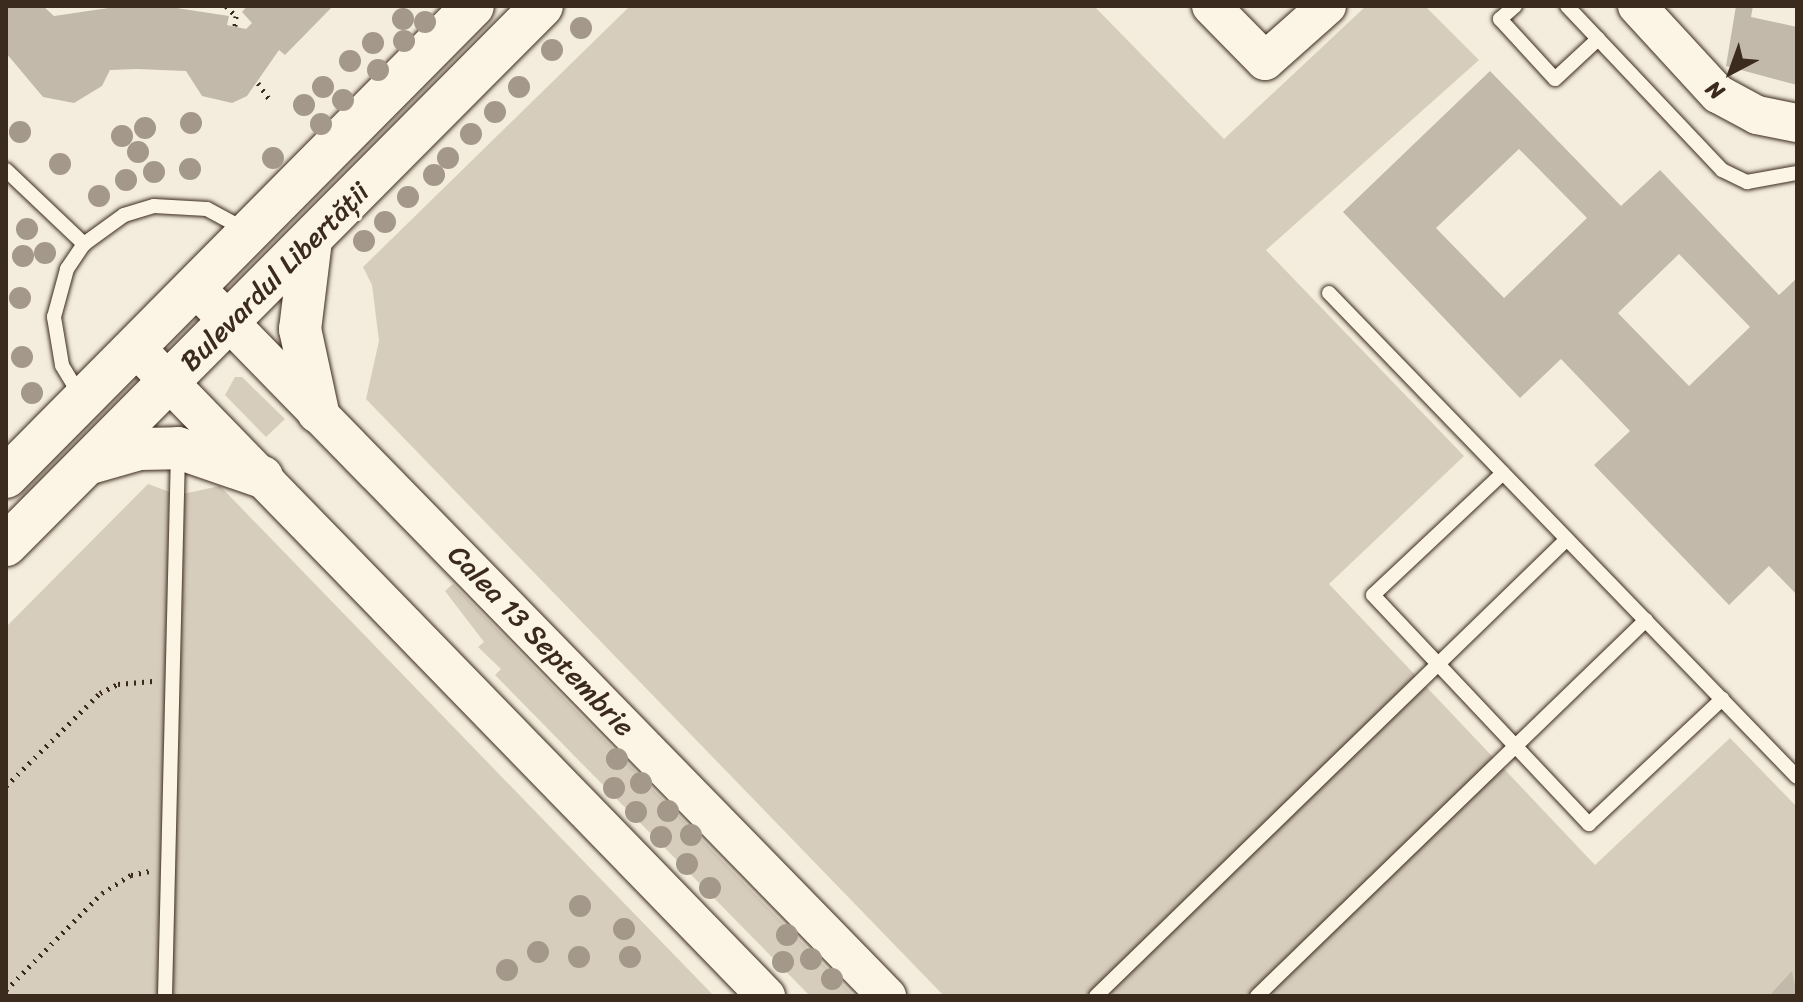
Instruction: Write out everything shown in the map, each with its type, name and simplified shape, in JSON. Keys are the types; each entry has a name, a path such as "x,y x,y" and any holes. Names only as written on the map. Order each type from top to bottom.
{"main road":[{"name":"Bulevardul Libertății","path":"6,477 473,6"},
{"name":"Bulevardul Libertății","path":"6,545 171,383 542,6"},
{"path":"1216,7 1265,61 1327,6"},
{"path":"1637,6 1718,94 1757,115 1797,123"},
{"path":"311,240 300,329 318,412"},
{"name":"Calea 13 Septembrie","path":"195,287 887,996"},
{"path":"136,348 766,996"},
{"path":"89,464 139,449 178,448 262,477"}],"lane":[{"path":"1515,6 1500,19 1555,79 1598,39"},
{"path":"1567,6 1722,170 1747,182 1797,173"},
{"path":"6,170 84,244"},
{"path":"83,401 62,365 54,317 67,269 84,244 124,215 154,206 207,209 249,231"},
{"path":"1329,293 1797,777"},
{"path":"165,996 178,448"},
{"path":"1503,473 1373,595 1589,824 1722,699"},
{"path":"1096,996 1567,539"},
{"path":"1257,996 1646,620"}],"path":[{"path":"226,6 236,16 235,26"},
{"path":"258,83 269,99"},
{"path":"6,786 100,693 126,683 174,682"},
{"path":"6,990 114,884 131,875 167,870"}],"shaded area":[{"path":"630,6 1094,6 1224,139 1366,6 1425,6 1479,60 1266,250 1464,456 1329,584 1595,865 1730,738 1797,807 1797,996 944,996 366,399 379,341 372,285 363,267"},
{"path":"235,377 242,377 285,419 266,437 225,395"},
{"path":"148,484 178,495 220,486 714,996 6,996 6,627"},
{"path":"453,584 854,996 810,996 495,675 501,669 478,647 484,642 445,591"}],"building":[{"path":"6,6 43,6 54,16 122,6 170,7 229,16 227,25 246,29 252,23 242,12 247,6 333,6 285,55 279,50 247,96 232,103 202,96 186,71 137,69 110,70 102,86 74,103 43,97 6,53"},
{"path":"1736,6 1753,6 1751,17 1797,27 1797,85 1726,66"},
{"path":"1490,71 1621,206 1660,170 1779,295 1797,278 1797,595 1769,566 1729,605 1594,465 1630,431 1561,359 1520,398 1343,212","holes":["1519,149 1587,218 1504,298 1436,228","1679,254 1750,327 1689,386 1618,313"]},
{"path":"1792,971 1797,996 1769,996"}]}
